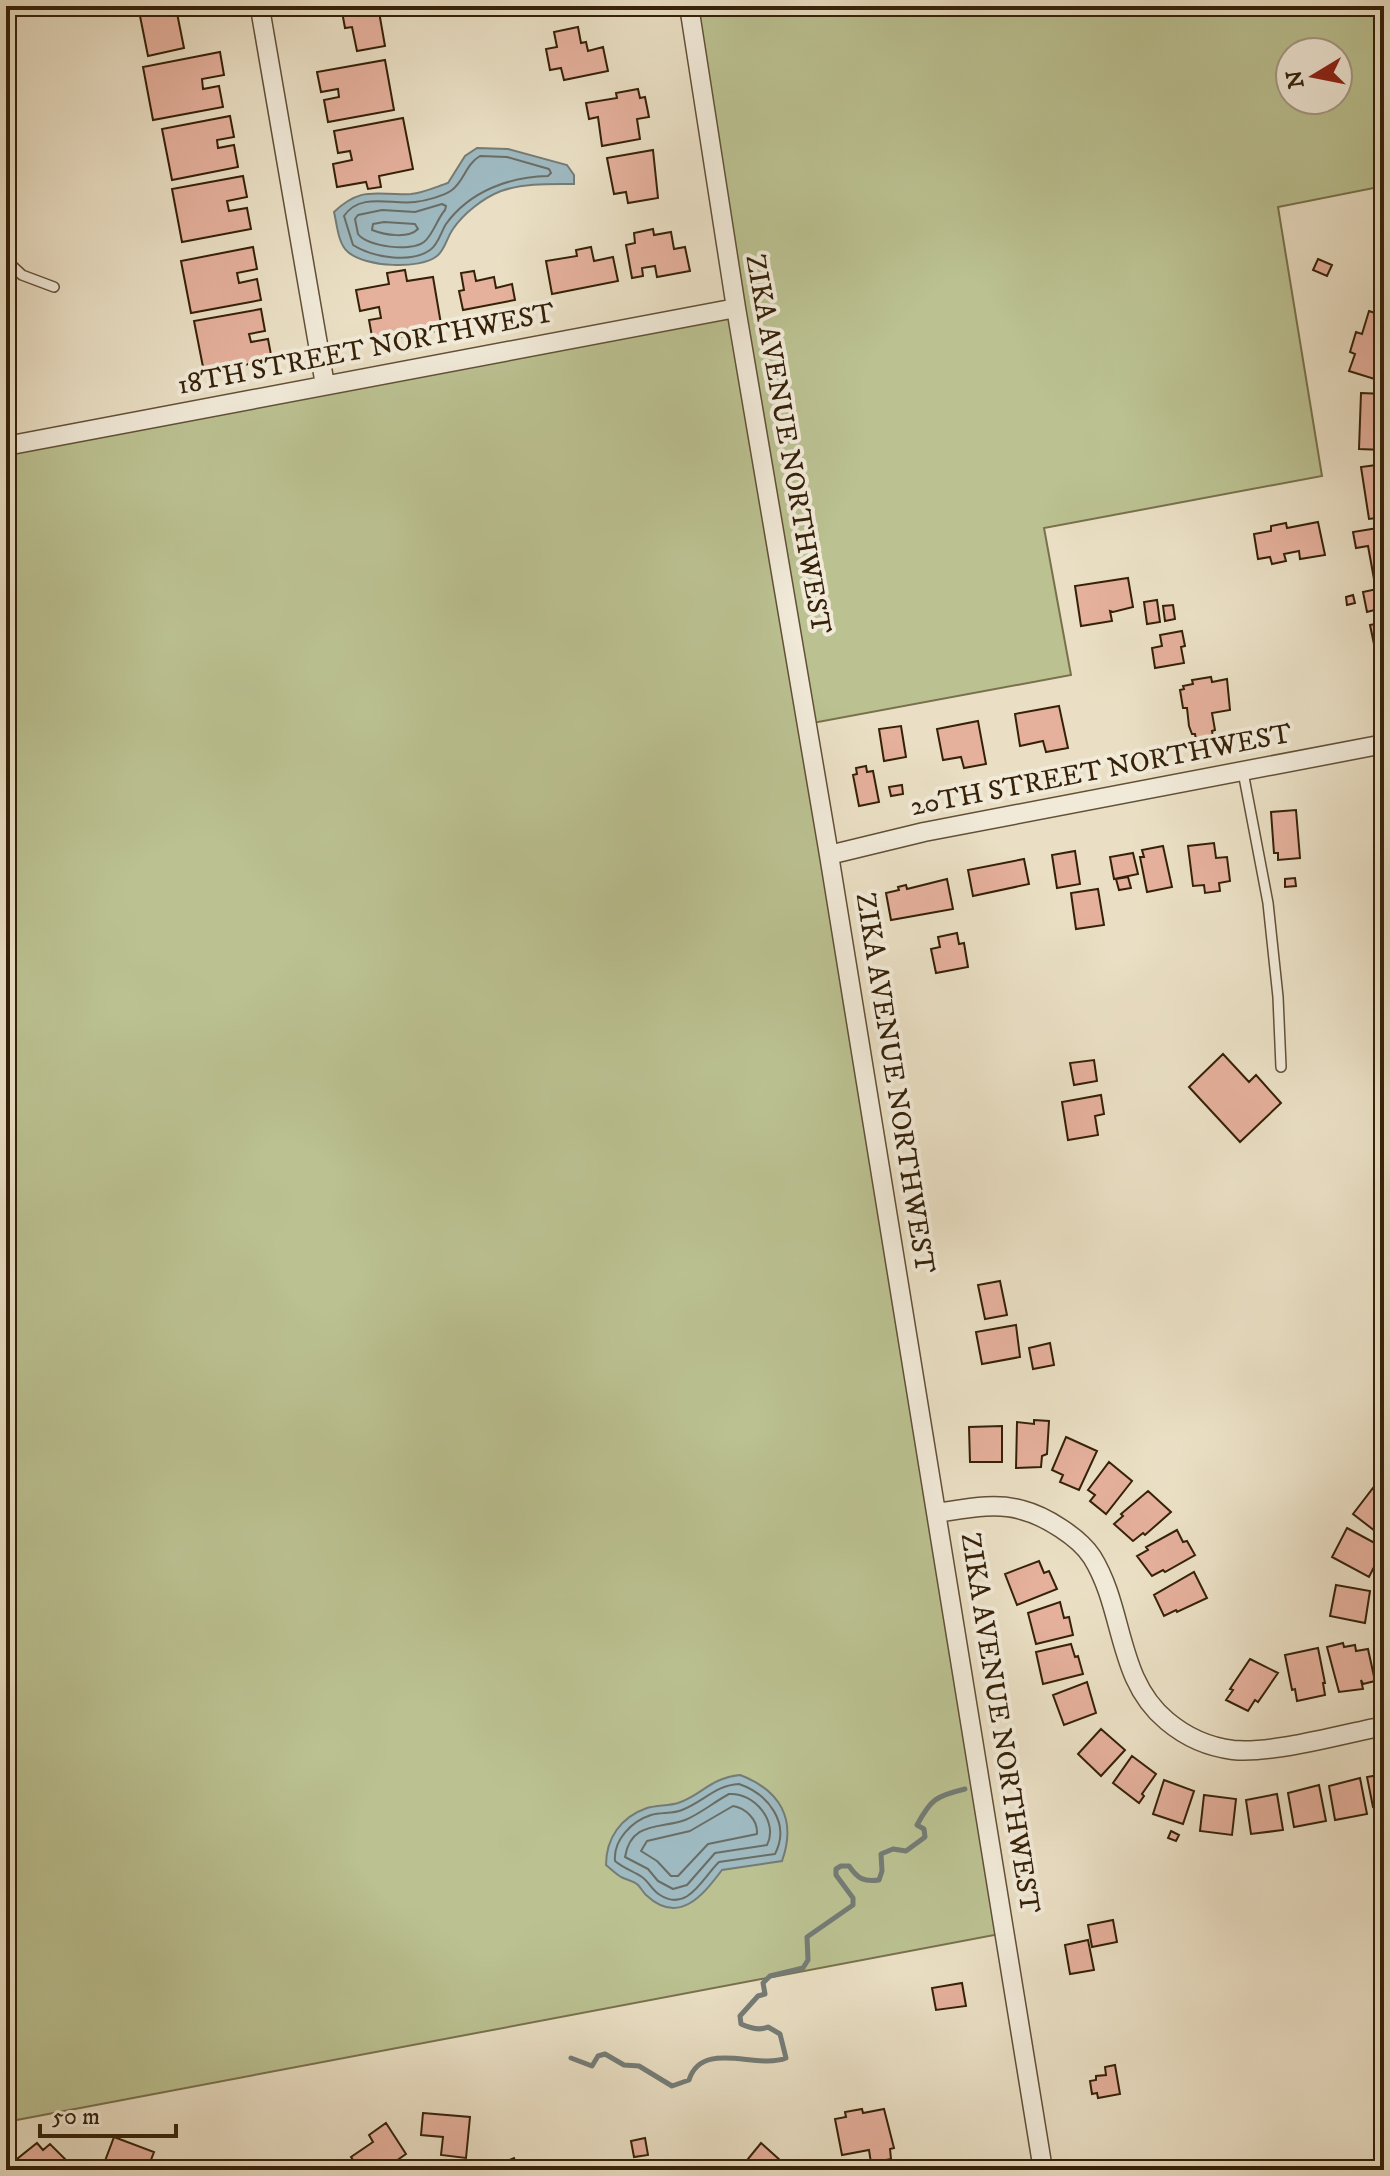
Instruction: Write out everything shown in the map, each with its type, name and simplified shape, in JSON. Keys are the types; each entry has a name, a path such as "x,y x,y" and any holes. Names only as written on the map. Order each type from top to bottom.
{"street":[{"name":"ZIKA AVENUE NORTHWEST","path":"689,6 1043,2170"},
{"path":"261,14 325,385"},
{"name":"18TH STREET NORTHWEST","path":"6,446 736,308"},
{"name":"20TH STREET NORTHWEST","path":"829,855 924,832 1384,744"},
{"path":"937,1513 978,1507 1021,1510 1060,1527 1091,1556 1110,1597 1124,1653 1136,1683 1155,1711 1183,1734 1217,1747 1257,1750 1384,1726"}],"lane":[{"path":"6,260 22,275 54,287"},
{"path":"1243,772 1268,903 1278,997 1281,1067"}],"green space":[{"path":"693,6 1384,6 1384,186 1278,207 1322,476 1044,528 1071,675 807,724 1005,1933 6,2122 6,446 735,308"}],"water":[{"path":"477,148 508,149 567,165 574,175 574,184 528,185 494,194 462,218 440,253 429,260 406,265 379,264 348,252 340,239 334,212 362,195 416,193 448,183 465,156"},
{"path":"740,1775 766,1789 782,1808 787,1832 782,1861 722,1870 707,1889 689,1904 669,1908 658,1904 636,1884 606,1865 612,1837 630,1817 647,1808 678,1803 714,1783"}],"building":[{"path":"138,6 176,8 184,48 148,56"},
{"path":"341,6 378,6 385,46 357,51 352,27 345,28"},
{"path":"578,27 581,43 586,42 588,51 603,47 608,71 564,80 561,68 550,70 546,49 557,47 554,32"},
{"path":"220,52 224,75 202,79 203,89 219,86 223,107 153,120 143,67"},
{"path":"385,60 394,110 328,122 324,100 339,97 338,89 321,92 317,72"},
{"path":"638,89 640,98 645,97 649,117 637,119 640,139 602,146 598,117 589,119 586,103 617,98 616,93"},
{"path":"230,116 234,137 217,140 218,148 234,145 238,167 172,180 162,129"},
{"path":"403,118 413,169 379,176 381,187 368,189 366,182 337,187 333,164 352,160 350,151 338,153 334,131"},
{"path":"653,150 658,198 628,203 626,192 614,194 607,158"},
{"path":"243,176 247,197 227,201 229,211 247,208 251,229 182,242 172,189"},
{"path":"653,229 654,235 671,232 674,249 685,247 690,271 657,277 655,266 642,268 643,276 632,278 626,245 635,243 634,233"},
{"path":"253,247 257,269 237,273 239,283 257,279 261,300 191,313 181,261"},
{"path":"591,247 594,261 613,257 618,281 552,294 546,261 577,256 576,250"},
{"path":"1318,259 1332,265 1327,276 1313,270"},
{"path":"405,270 407,281 433,277 442,330 373,342 369,320 381,318 379,307 360,311 356,290 389,284 387,273"},
{"path":"474,271 476,281 494,277 496,288 512,284 515,300 463,310 459,291 464,290 461,273"},
{"path":"261,309 265,331 249,334 251,342 268,339 272,360 204,372 194,321"},
{"path":"1369,311 1384,316 1384,382 1349,371 1355,354 1350,352 1356,332 1362,334"},
{"path":"1361,393 1384,394 1384,450 1359,449"},
{"path":"1384,464 1384,517 1369,519 1361,467"},
{"path":"1318,522 1325,555 1300,559 1299,551 1284,554 1286,561 1272,564 1270,557 1258,559 1254,534 1271,531 1271,526 1286,523 1287,528"},
{"path":"1384,527 1384,577 1374,579 1368,546 1356,548 1353,532"},
{"path":"1128,578 1133,607 1110,611 1112,621 1081,626 1075,586"},
{"path":"1384,590 1384,642 1374,644 1370,625 1380,623 1378,609 1367,612 1363,592"},
{"path":"1353,595 1355,603 1347,605 1346,597"},
{"path":"1157,600 1160,622 1147,624 1144,602"},
{"path":"1173,605 1175,619 1165,621 1163,606"},
{"path":"1182,631 1184,663 1155,668 1152,648 1162,646 1160,635"},
{"path":"1211,677 1212,682 1227,679 1230,710 1212,713 1213,737 1196,740 1189,726 1187,708 1183,708 1180,690 1193,684 1192,680"},
{"path":"1059,706 1068,748 1046,752 1043,741 1020,746 1015,714"},
{"path":"978,721 986,764 964,768 961,757 943,760 937,729"},
{"path":"901,726 906,757 884,761 879,729"},
{"path":"866,766 867,772 873,771 879,802 859,806 853,775 857,774 856,768"},
{"path":"902,785 903,794 891,796 889,787"},
{"path":"1296,810 1300,858 1278,860 1278,853 1274,853 1271,812"},
{"path":"1214,843 1216,858 1227,857 1230,881 1219,883 1220,891 1205,893 1204,885 1193,886 1188,846"},
{"path":"1163,846 1172,887 1147,892 1140,857 1144,857 1142,850"},
{"path":"1075,851 1080,884 1057,888 1052,855"},
{"path":"1133,853 1138,874 1114,879 1110,857"},
{"path":"1024,859 1029,884 973,896 968,870"},
{"path":"1128,877 1131,888 1119,890 1116,879"},
{"path":"1295,878 1296,886 1285,887 1285,879"},
{"path":"947,879 953,909 891,920 886,893 906,885 907,889"},
{"path":"1098,889 1104,925 1076,929 1071,893"},
{"path":"957,933 959,944 964,943 968,967 936,973 931,949 940,947 938,937"},
{"path":"1223,1054 1249,1082 1256,1075 1281,1103 1240,1142 1189,1087"},
{"path":"1094,1060 1097,1081 1074,1085 1070,1063"},
{"path":"1101,1095 1104,1114 1095,1116 1098,1135 1068,1140 1062,1102"},
{"path":"1000,1281 1007,1315 985,1319 978,1285"},
{"path":"1016,1325 1020,1357 982,1364 976,1332"},
{"path":"1050,1343 1054,1365 1033,1369 1029,1348"},
{"path":"1034,1420 1049,1421 1047,1454 1042,1456 1041,1467 1016,1468 1017,1422 1034,1424"},
{"path":"1002,1426 1002,1462 970,1462 969,1427"},
{"path":"1066,1437 1097,1451 1079,1490 1060,1482 1063,1475 1052,1470"},
{"path":"1109,1462 1132,1481 1106,1514 1090,1501 1095,1495 1088,1490"},
{"path":"1373,1488 1384,1497 1384,1538 1353,1514"},
{"path":"1148,1491 1171,1512 1145,1535 1143,1533 1133,1541 1114,1524"},
{"path":"1347,1528 1384,1548 1375,1571 1373,1569 1369,1577 1332,1557"},
{"path":"1177,1530 1195,1555 1152,1576 1137,1556 1148,1550 1146,1547"},
{"path":"1039,1561 1044,1573 1049,1571 1057,1589 1017,1605 1005,1574"},
{"path":"1194,1572 1207,1598 1164,1616 1154,1595"},
{"path":"1336,1585 1370,1591 1365,1623 1330,1616"},
{"path":"1060,1602 1064,1618 1069,1617 1073,1635 1036,1644 1028,1613"},
{"path":"1343,1643 1344,1647 1355,1645 1356,1651 1368,1649 1375,1681 1363,1684 1361,1680 1363,1689 1339,1692 1327,1647"},
{"path":"1071,1644 1083,1674 1043,1684 1036,1652"},
{"path":"1318,1648 1325,1695 1297,1701 1285,1655"},
{"path":"1250,1659 1278,1673 1248,1711 1226,1700"},
{"path":"1087,1682 1096,1713 1064,1725 1053,1695"},
{"path":"1101,1729 1125,1750 1101,1776 1078,1754"},
{"path":"1132,1756 1156,1774 1139,1803 1113,1783"},
{"path":"1384,1774 1384,1817 1381,1805 1373,1807 1367,1777"},
{"path":"1360,1778 1367,1814 1335,1820 1329,1786"},
{"path":"1164,1780 1194,1791 1183,1824 1153,1814"},
{"path":"1319,1785 1326,1821 1294,1827 1288,1793"},
{"path":"1277,1794 1283,1830 1251,1834 1246,1800"},
{"path":"1204,1795 1236,1799 1232,1835 1200,1831"},
{"path":"1171,1831 1179,1835 1176,1841 1168,1838"},
{"path":"1113,1920 1117,1942 1092,1947 1088,1925"},
{"path":"1088,1940 1094,1970 1070,1974 1065,1945"},
{"path":"962,1983 966,2006 936,2010 932,1988"},
{"path":"1115,2065 1120,2094 1098,2098 1097,2093 1092,2094 1090,2081 1096,2080 1096,2076 1106,2075 1105,2067"},
{"path":"862,2109 863,2113 884,2109 894,2148 890,2149 891,2159 871,2163 869,2150 842,2155 835,2119 846,2117 845,2112"},
{"path":"423,2113 470,2117 466,2158 441,2155 443,2137 421,2135"},
{"path":"386,2123 406,2154 383,2170 360,2170 351,2157 373,2142 369,2135"},
{"path":"114,2137 154,2152 147,2170 130,2170 105,2161"},
{"path":"645,2138 648,2155 634,2157 631,2141"},
{"path":"37,2143 43,2150 50,2144 69,2163 65,2167 68,2170 17,2170 12,2163"},
{"path":"761,2143 791,2170 739,2170"},
{"path":"514,2158 518,2170 485,2170"},
{"path":"1330,2164 1330,2170 1303,2170 1302,2167"}],"waterway":[{"path":"571,2058 592,2066 598,2056 605,2054 624,2065 639,2066 672,2086 689,2080 696,2068 718,2058 760,2061 786,2058 780,2034 768,2027 761,2029 741,2024 740,2016 758,1996 765,1994 763,1983 770,1976 803,1968 808,1960 807,1937 853,1905 853,1898 836,1875 836,1869 849,1866 862,1879 879,1880 881,1854 893,1849 906,1851 925,1837 924,1829 917,1825 926,1809 941,1797 965,1789"}]}
